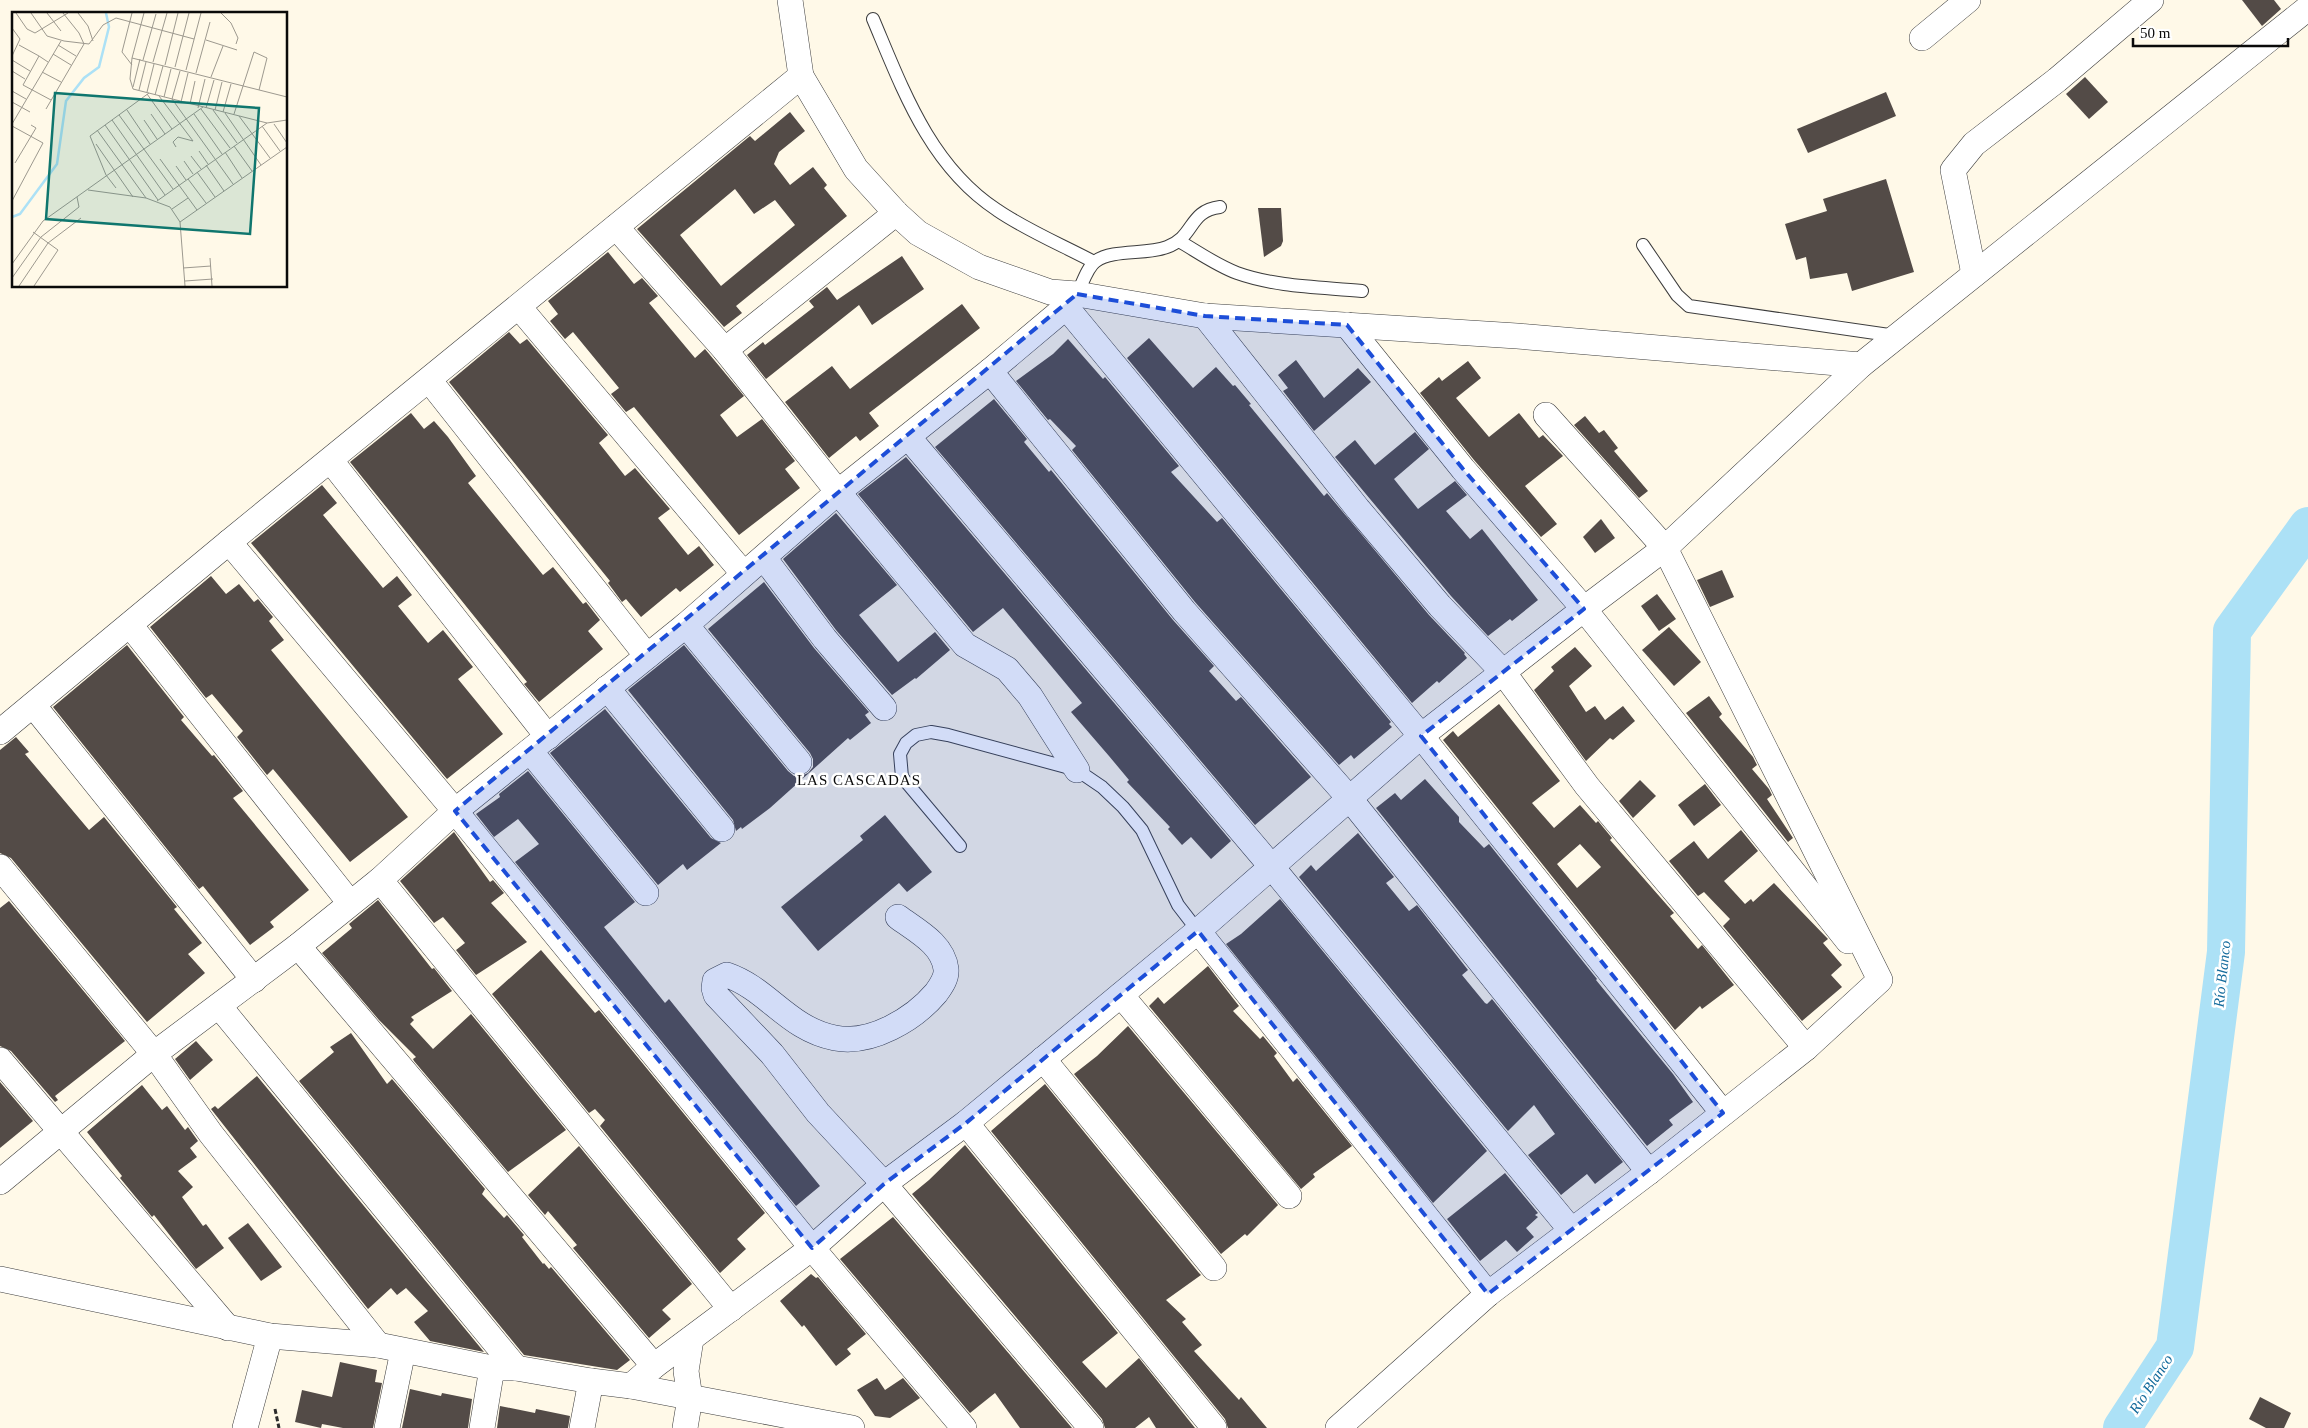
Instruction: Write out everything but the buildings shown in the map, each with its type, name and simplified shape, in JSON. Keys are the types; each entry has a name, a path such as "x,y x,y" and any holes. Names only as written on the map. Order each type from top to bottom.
{"street":[{"path":"790,0 802,76 856,169 896,214 918,233 979,267 1071,301 1205,316 1527,337 1861,365"},
{"path":"1922,38 1968,0"},
{"path":"1974,274 1953,170 1974,144 2057,80 2151,0"},
{"path":"631,1386 654,1366 812,1248 884,1184 966,1123 1198,931 1421,736 1665,548 1861,365 2308,8"},
{"path":"0,732 229,542 331,461 802,76"},
{"path":"725,350 896,214"},
{"path":"616,228 725,350 838,492 965,645 1007,669 1030,696 1077,770"},
{"path":"0,1182 154,1054 254,980 380,880 455,811 686,625 743,573 764,558 838,492 909,438 1071,301"},
{"path":"1071,301 1723,1113"},
{"path":"519,307 743,573"},
{"path":"1205,316 1364,517 1450,617 1503,672 1587,786 1806,1048"},
{"path":"1346,325 1463,469 1584,609 1880,980"},
{"path":"990,371 1184,610 1350,799 1648,1172"},
{"path":"429,380 647,656"},
{"path":"1546,415 1665,548 1880,980"},
{"path":"909,438 1272,866 1571,1230"},
{"path":"331,461 646,893"},
{"path":"229,542 455,811 812,1248 964,1428"},
{"path":"764,558 825,639 884,708"},
{"path":"130,625 350,903"},
{"path":"686,625 799,762"},
{"path":"607,688 722,829"},
{"path":"33,705 254,980"},
{"path":"0,867 154,1054 211,1134 378,1345"},
{"path":"380,880 731,1309"},
{"path":"898,917 932,942 941,955 946,970 943,984 930,1000 908,1020 884,1031 859,1037 830,1037 816,1033 797,1024 733,977 722,976 716,981 714,988 716,995 772,1054 818,1113 884,1184 1091,1428"},
{"path":"1198,931 1488,1294"},
{"path":"298,946 654,1366"},
{"path":"1338,1428 1488,1294 1806,1048 1880,980"},
{"path":"1121,995 1289,1196"},
{"path":"219,1006 504,1368"},
{"path":"1042,1059 1214,1268"},
{"path":"0,1060 228,1328"},
{"path":"966,1123 1214,1428"},
{"path":"0,1279 270,1336 378,1345 504,1368 631,1386 690,1398 783,1422 852,1428"},
{"path":"245,1428 270,1336"},
{"path":"685,1428 690,1398 686,1370 691,1338"},
{"path":"387,1428 403,1351"},
{"path":"482,1428 504,1368"},
{"path":"582,1428 591,1381"}],"lane":[{"path":"873,19 914,114 950,171 996,210 1094,262"},
{"path":"1071,301 1094,262 1106,256 1167,248 1179,241 1202,212 1220,207"},
{"path":"1179,241 1220,265 1254,278 1296,285 1362,291"},
{"path":"1643,245 1677,295 1689,306 1896,336"},
{"path":"960,846 902,777 900,754 906,743 916,735 931,732 948,735 1077,770 1102,787 1123,807 1142,830 1178,905 1198,931"}],"highlighted area":[{"path":"1077,294 1205,316 1347,325 1463,469 1584,609 1421,736 1723,1113 1488,1294 1198,931 966,1123 884,1184 812,1248 455,811"}],"waterway":[{"name":"Río Blanco","path":"2122,1428 2175,1347 2226,952 2232,631 2308,526"}],"district":[{"name":"LAS CASCADAS","path":"859,780"}]}
